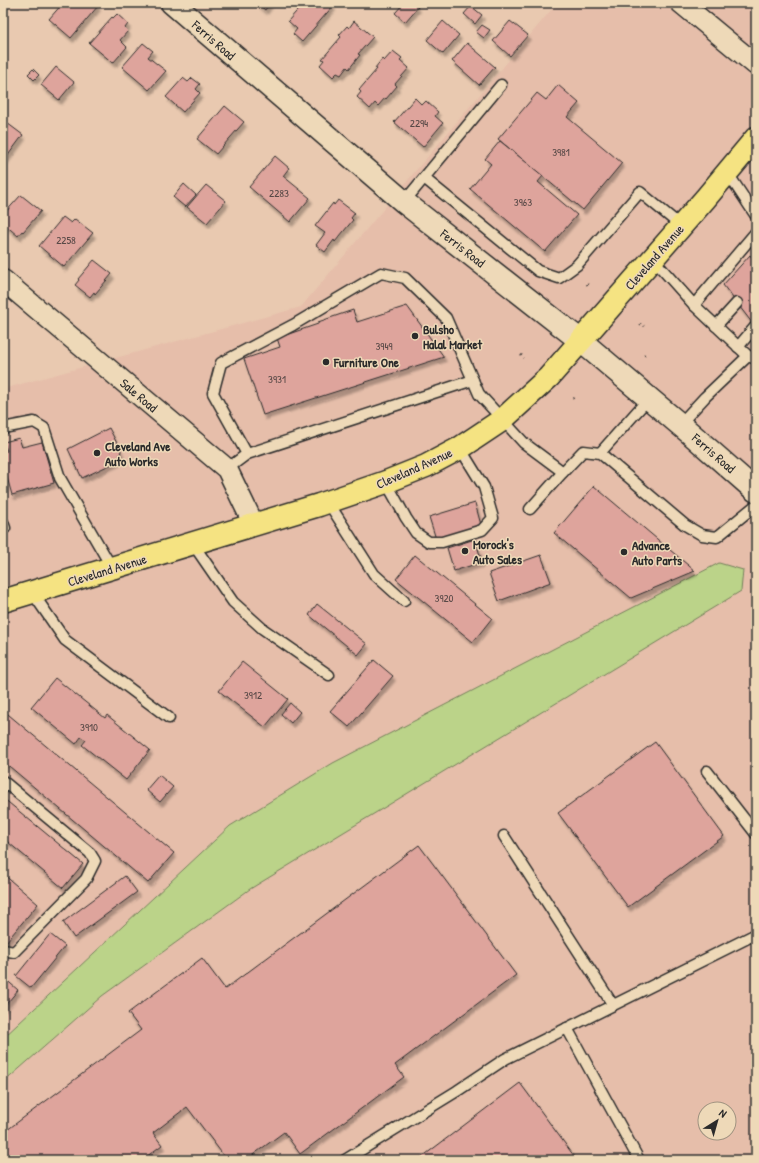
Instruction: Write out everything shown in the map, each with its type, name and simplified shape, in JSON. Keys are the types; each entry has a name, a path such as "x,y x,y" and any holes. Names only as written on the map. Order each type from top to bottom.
{"main road":[{"name":"Ferris Road","path":"172,3 404,202 581,341 680,424 756,491"},
{"name":"Cleveland Avenue","path":"3,601 328,502 386,482 426,466 460,448 502,420 546,380 653,259 756,138"}],"street":[{"path":"681,3 756,66"},
{"name":"Sale Road","path":"3,280 227,469 254,525"}],"lane":[{"path":"404,202 501,85"},
{"path":"727,172 756,216"},
{"path":"424,178 538,270 559,278 577,265 640,192 681,226"},
{"path":"694,305 756,232"},
{"path":"653,259 694,305 738,347 752,357 705,397 680,424"},
{"path":"247,454 213,393 221,363 293,325 381,273 405,278 446,318 479,394 524,443 563,472"},
{"path":"716,326 737,302"},
{"path":"738,347 755,327"},
{"path":"227,469 247,454 472,380"},
{"path":"600,452 649,398"},
{"path":"3,428 34,422 44,428 60,478 112,568"},
{"path":"386,482 416,533 429,542 442,542 482,530 494,518 484,487 460,448"},
{"path":"530,510 583,451 600,452 685,526 702,535 717,537 756,505"},
{"path":"328,502 374,574 404,601"},
{"path":"193,544 233,602 263,628 328,676"},
{"path":"32,592 65,640 169,718"},
{"path":"707,771 756,834"},
{"path":"3,781 90,853 95,861 86,879 37,930 14,952 3,950"},
{"path":"504,836 613,1005"},
{"path":"346,1160 457,1091 505,1059 756,934"},
{"path":"567,1028 639,1160"}],"path":[{"path":"640,324 644,326"},
{"path":"521,355 524,358"}],"shaded area":[{"path":"557,3 756,3 756,1160 3,1160 3,1083 102,996 250,889 719,563 333,763 230,826 3,1038 3,389 301,307"}],"green space":[{"path":"719,563 743,570 741,591 250,889 102,996 3,1083 3,1038 230,826 333,763"}],"building":[{"path":"63,3 95,3 98,6 71,38 49,19"},
{"path":"257,3 270,3 265,10"},
{"path":"304,3 329,3 333,6 302,42 293,34 297,29 288,21"},
{"path":"404,3 414,3 418,7 405,22 395,13"},
{"path":"471,6 482,15 475,24 464,14"},
{"path":"117,14 128,24 125,28 128,31 120,40 127,47 113,63 89,43 112,17 113,18"},
{"path":"354,21 373,37 358,54 360,55 349,69 347,67 341,75 337,73 333,77 320,65 324,60 322,59 341,37 339,35 347,26 349,28"},
{"path":"443,21 459,35 443,54 427,40"},
{"path":"510,21 528,35 510,56 493,41"},
{"path":"482,25 490,30 484,38 476,32"},
{"path":"143,43 153,51 148,57 166,71 149,90 122,67"},
{"path":"467,43 495,67 479,85 452,61"},
{"path":"393,51 402,58 400,60 409,68 395,84 397,86 386,99 385,98 378,106 375,103 370,109 357,97 361,92 359,90 377,69 375,68 382,59 384,61"},
{"path":"56,67 74,82 59,100 41,85"},
{"path":"33,69 39,75 34,80 28,74"},
{"path":"183,78 188,82 192,78 200,84 196,89 200,93 183,112 166,97"},
{"path":"558,85 579,103 567,117 622,163 583,210 498,139 537,93 546,100"},
{"path":"415,98 422,105 426,101 438,112 435,116 443,123 423,147 394,122"},
{"path":"225,106 244,122 216,154 197,139"},
{"path":"7,123 23,135 3,162 3,128"},
{"path":"500,141 543,176 538,182 577,215 545,252 470,189 491,164 485,159"},
{"path":"275,156 289,168 283,176 310,198 290,222 249,187"},
{"path":"184,184 196,195 185,207 173,197"},
{"path":"206,185 226,201 207,223 187,207"},
{"path":"21,195 41,211 18,236 3,223 3,215"},
{"path":"338,200 355,213 351,218 353,220 325,252 316,245 325,233 315,226 333,203 334,205"},
{"path":"63,217 71,223 75,219 93,233 64,267 39,246"},
{"path":"750,255 756,263 756,328 723,285"},
{"path":"94,260 112,274 95,294 94,292 90,297 75,285 79,280 78,279"},
{"path":"407,306 444,357 263,415 244,359 280,347 277,338 353,310 357,322"},
{"path":"109,428 121,451 118,461 82,478 68,449"},
{"path":"19,438 22,447 42,442 54,483 12,495 3,463 3,452 7,451 4,442"},
{"name":"Advance Auto Parts","path":"594,486 695,571 631,598 554,533"},
{"path":"475,503 481,525 436,539 429,517"},
{"path":"475,539 482,562 454,571 447,548"},
{"path":"415,555 492,618 473,642 396,579"},
{"path":"541,555 551,582 499,601 489,573"},
{"path":"317,604 367,644 358,655 309,615"},
{"path":"374,660 393,676 349,727 330,711"},
{"path":"242,662 288,699 265,727 219,691"},
{"path":"55,678 105,718 107,715 150,750 126,780 82,745 86,740 81,737 76,744 31,707"},
{"path":"290,703 300,712 291,723 281,714"},
{"path":"3,710 174,853 148,883 3,761"},
{"path":"655,742 724,836 628,907 558,813"},
{"path":"159,775 173,787 160,802 146,790"},
{"path":"3,798 83,864 63,888 3,838"},
{"path":"419,845 516,975 395,1065 404,1077 300,1154 284,1132 246,1160 227,1160 187,1107 153,1133 162,1145 142,1160 3,1160 3,1133 141,1030 128,1013 202,958 225,989"},
{"path":"3,874 38,904 6,942 3,939"},
{"path":"125,876 137,892 74,938 63,922"},
{"path":"50,934 65,946 31,988 16,976"},
{"path":"3,977 18,990 3,1008"},
{"path":"520,1083 577,1160 418,1160"}],"place":[{"name":"Bulsho Halal Market","path":"415,336"},
{"name":"Furniture One","path":"326,362"},
{"name":"Cleveland Ave Auto Works","path":"97,453"},
{"name":"Morock's Auto Sales","path":"465,551"},
{"name":"Advance Auto Parts","path":"624,552"}]}
